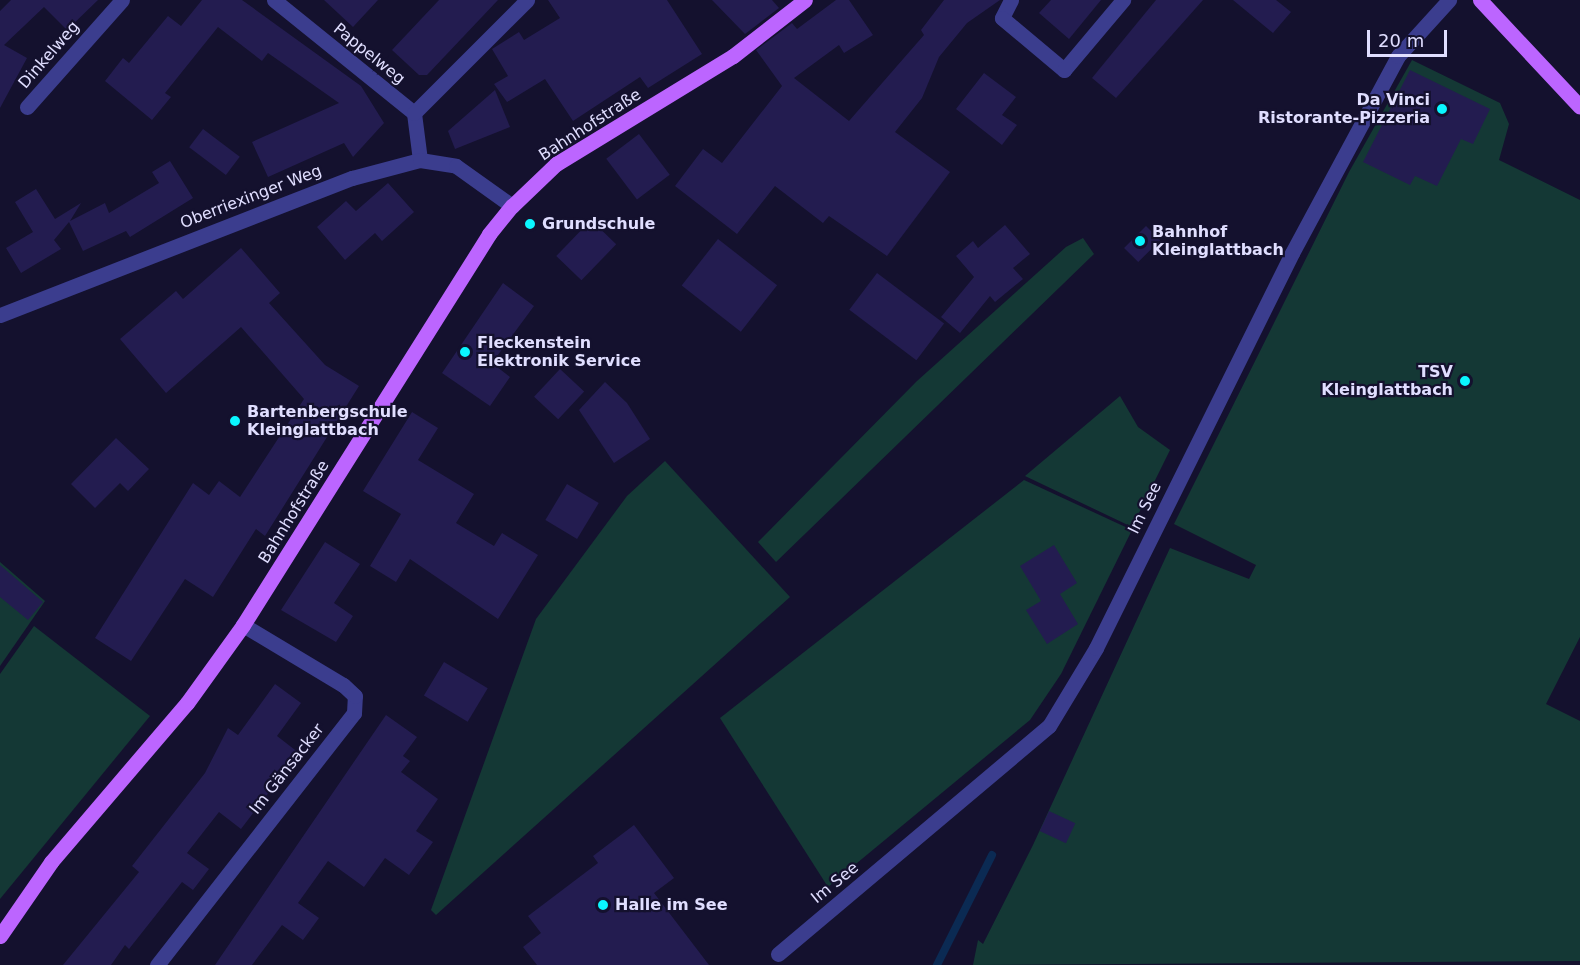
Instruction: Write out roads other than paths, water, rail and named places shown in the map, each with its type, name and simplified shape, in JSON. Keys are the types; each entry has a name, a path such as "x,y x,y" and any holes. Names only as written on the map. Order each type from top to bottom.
{"main road":[{"name":"Bahnhofstraße","path":"0,936 51,862 187,703 243,625 483,243 512,206 556,164 733,56 805,0"},
{"path":"1480,0 1580,106"}],"street":[{"name":"Dinkelweg","path":"27,107 122,0"},
{"name":"Pappelweg","path":"274,0 414,113"},
{"path":"420,160 414,113 526,0"},
{"path":"1011,0 1002,18 1064,70 1123,0"},
{"name":"Im See","path":"778,954 1049,726 1096,648 1292,253 1398,56 1449,0"},
{"name":"Oberriexinger Weg","path":"0,315 352,178 420,160 456,166 512,206"},
{"name":"Im Gänsacker","path":"157,965 354,713 355,696 343,685 243,625"}],"waterway":[{"path":"937,965 992,855"}],"place":[{"name":"Da Vinci Ristorante-Pizzeria","path":"1442,109"},
{"name":"Grundschule","path":"530,224"},
{"name":"Bahnhof Kleinglattbach","path":"1140,241"},
{"name":"Fleckenstein Elektronik Service","path":"465,352"},
{"name":"TSV Kleinglattbach","path":"1465,381"},
{"name":"Bartenbergschule Kleinglattbach","path":"235,421"},
{"name":"Halle im See","path":"603,905"}]}
